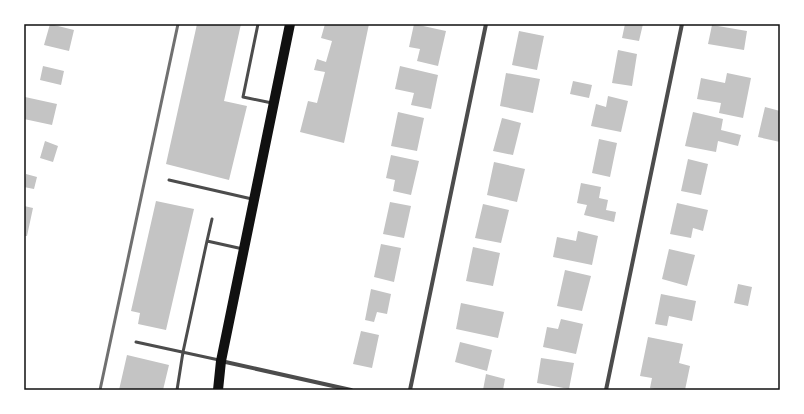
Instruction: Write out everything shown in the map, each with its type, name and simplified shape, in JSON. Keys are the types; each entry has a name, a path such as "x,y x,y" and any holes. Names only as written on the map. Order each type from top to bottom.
{"main road":[{"path":"218,390 221,361 290,24"}],"street":[{"path":"410,390 486,24"},
{"path":"606,390 682,24"},
{"path":"221,361 351,390"}],"lane":[{"path":"258,24 243,97 274,104"},
{"path":"169,180 254,199"},
{"path":"177,390 183,352 212,219"},
{"path":"207,241 244,249"},
{"path":"136,342 221,361"}],"building":[{"path":"50,24 74,30 69,51 44,45"},
{"path":"197,24 241,24 224,101 247,106 229,180 166,164"},
{"path":"325,24 369,24 344,143 300,132 308,101 317,103 325,72 314,70 317,59 326,62 332,41 321,38"},
{"path":"414,24 446,31 438,66 417,61 420,49 409,47"},
{"path":"625,24 643,24 639,41 622,38"},
{"path":"712,25 747,31 744,50 708,44"},
{"path":"519,31 544,36 537,70 512,65"},
{"path":"618,50 637,54 632,86 612,83"},
{"path":"43,66 64,71 61,85 40,80"},
{"path":"400,66 438,75 431,109 411,105 414,93 395,89"},
{"path":"506,73 540,79 533,113 500,106"},
{"path":"727,73 751,78 743,118 719,113 721,103 697,99 701,78 725,83"},
{"path":"573,81 592,85 589,98 570,94"},
{"path":"608,96 628,101 621,132 591,126 596,104 606,107"},
{"path":"25,97 57,104 52,125 24,119"},
{"path":"765,107 780,111 780,142 758,137"},
{"path":"398,112 424,118 417,151 391,146"},
{"path":"693,112 723,119 721,130 741,135 738,146 718,141 716,152 685,146"},
{"path":"502,118 521,123 513,155 493,151"},
{"path":"599,139 617,143 610,177 592,173"},
{"path":"45,141 58,146 53,162 40,158"},
{"path":"391,155 419,161 411,195 393,191 395,180 386,178"},
{"path":"688,159 708,164 701,195 681,191"},
{"path":"494,162 525,169 517,202 487,195"},
{"path":"26,174 37,177 34,189 24,187"},
{"path":"581,183 601,187 599,198 608,200 606,210 616,212 614,222 584,215 587,205 577,203"},
{"path":"156,201 194,209 166,330 138,324 140,313 131,311"},
{"path":"390,202 411,206 404,238 383,234"},
{"path":"677,203 708,210 703,231 693,228 691,238 670,234"},
{"path":"483,204 509,210 501,243 475,238"},
{"path":"24,206 33,208 27,236 24,236"},
{"path":"578,231 598,236 592,265 553,257 557,237 576,241"},
{"path":"381,244 401,248 394,282 374,277"},
{"path":"473,247 500,253 493,286 466,281"},
{"path":"669,249 695,255 687,286 662,279"},
{"path":"565,270 591,276 582,311 557,306"},
{"path":"738,284 752,287 748,306 734,303"},
{"path":"371,289 391,294 387,314 377,312 374,322 365,320"},
{"path":"661,294 696,301 692,321 669,316 667,326 655,324"},
{"path":"461,303 504,312 498,338 456,329"},
{"path":"561,319 583,324 576,354 543,347 547,327 558,329"},
{"path":"361,331 379,335 372,368 353,364"},
{"path":"648,337 683,344 679,363 690,366 685,390 659,390 650,388 652,378 640,376"},
{"path":"460,342 492,350 487,371 455,362"},
{"path":"127,355 169,365 163,390 119,390"},
{"path":"541,358 574,363 569,389 537,383"},
{"path":"486,374 505,379 503,390 483,390"}],"railway":[{"path":"100,390 178,24"}]}
